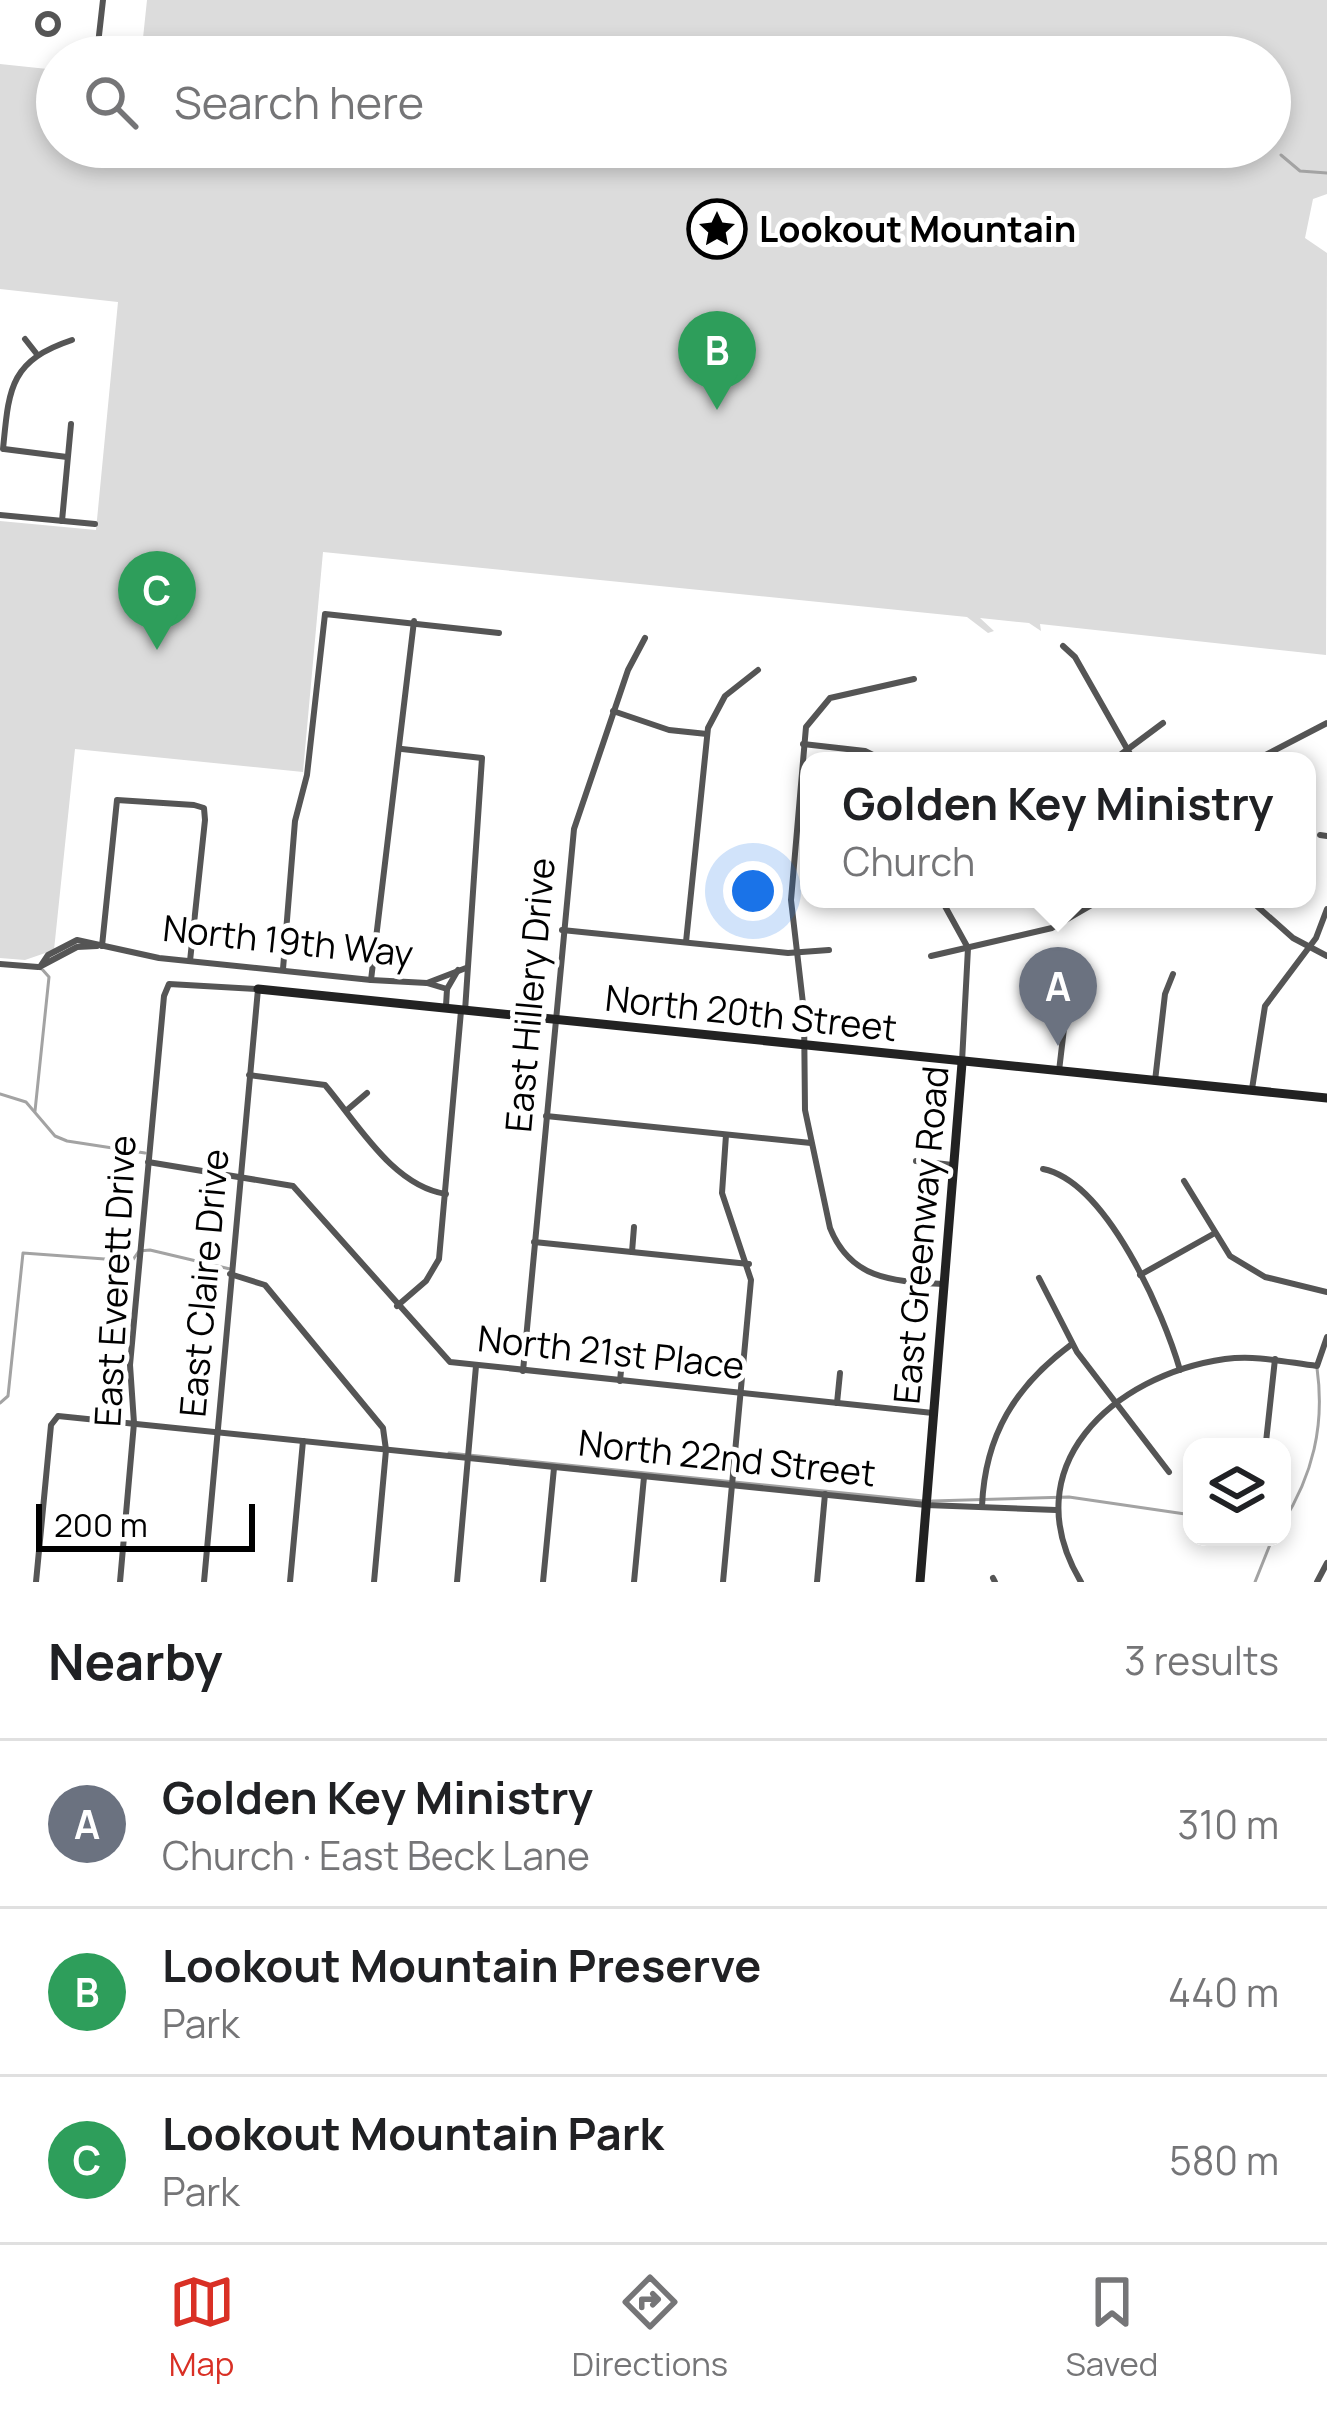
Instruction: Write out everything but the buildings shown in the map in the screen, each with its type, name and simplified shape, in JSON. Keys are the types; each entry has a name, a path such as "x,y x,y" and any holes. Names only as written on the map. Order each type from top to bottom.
{"street":[{"path":"49,0 49,14"},
{"path":"99,36 103,0"},
{"path":"25,339 36,353"},
{"path":"67,457 1,450 9,394 36,353 72,340"},
{"path":"62,521 70,424"},
{"path":"0,515 95,524"},
{"path":"283,969 295,821 307,775 325,614 499,633"},
{"path":"371,980 414,621"},
{"name":"East Hillery Drive","path":"523,1371 576,819 636,649 645,638"},
{"path":"1063,646 1078,661 1126,750"},
{"path":"686,942 706,734 725,696 758,670"},
{"path":"802,752 811,715 830,698 914,679"},
{"path":"613,711 669,730 706,734"},
{"path":"1123,752 1163,723"},
{"path":"1271,752 1327,723"},
{"path":"803,744 867,752"},
{"path":"397,1306 436,1269 466,986 462,969 482,758 402,749"},
{"path":"800,780 791,887 812,1143 830,1228 838,1246 861,1272 944,1284"},
{"path":"102,946 117,800 203,808 190,961"},
{"path":"946,908 968,948"},
{"path":"931,956 1052,928 1086,908"},
{"path":"1260,908 1308,948 1327,956"},
{"path":"1252,1091 1265,1006 1308,948 1327,909"},
{"path":"562,930 797,953 829,950"},
{"name":"North 19th Way","path":"0,964 40,967 67,942 371,980 427,983 462,969"},
{"name":"East Greenway Road","path":"920,1582 968,948"},
{"path":"446,1010 450,986 462,969"},
{"path":"1155,1082 1165,994 1173,974"},
{"path":"427,983 466,986"},
{"name":"North 20th Street","path":"169,984 258,989 1327,1098"},
{"name":"East Everett Drive","path":"120,1582 134,1424 130,1365 169,984"},
{"name":"East Claire Drive","path":"205,1582 258,989"},
{"path":"1059,1072 1066,1003"},
{"path":"249,1075 325,1085 411,1184 446,1194"},
{"path":"346,1110 367,1093"},
{"path":"545,1116 812,1143"},
{"path":"723,1582 749,1264 722,1192 726,1135"},
{"name":"North 21st Place","path":"148,1162 240,1175 298,1190 443,1358 476,1366 934,1413"},
{"path":"916,1162 953,1165"},
{"path":"1043,1169 1060,1174 1093,1203 1140,1275 1180,1370"},
{"path":"1184,1180 1230,1256 1252,1271 1327,1292"},
{"path":"632,1252 634,1227"},
{"path":"1140,1275 1215,1233"},
{"path":"534,1242 749,1264"},
{"path":"1246,1281 1252,1271"},
{"path":"230,1274 265,1285 376,1417 386,1450 374,1582"},
{"path":"1039,1278 1072,1344 1168,1472"},
{"path":"1081,1582 1061,1543 1056,1510 1070,1456 1115,1405 1180,1370 1225,1360 1275,1358 1317,1366 1327,1337"},
{"path":"982,1507 989,1451 1006,1411 1034,1373 1072,1344"},
{"path":"620,1381 623,1351"},
{"path":"1266,1438 1275,1358"},
{"path":"457,1582 476,1366"},
{"path":"837,1403 839,1373"},
{"name":"North 22nd Street","path":"36,1582 51,1425 58,1416 926,1504 1056,1510"},
{"path":"290,1582 303,1441"},
{"path":"543,1582 554,1468"},
{"path":"634,1582 644,1477"},
{"path":"817,1582 825,1494"},
{"path":"1317,1582 1327,1564"}],"shaded area":[{"path":"147,0 1327,0 1327,194 1313,199 1305,238 1327,253 1326,655 1040,624 1041,631 1029,623 980,618 994,631 988,633 967,617 323,552 303,772 75,749 54,950 25,960 0,958 0,521 96,530 118,302 0,289 0,64 36,68 36,168 1291,168 1291,36 143,36"}],"waterway":[{"path":"1291,163 1300,171 1327,173"},
{"path":"35,1111 49,977 41,968"},
{"path":"0,1094 26,1102 55,1136 67,1141 145,1153"},
{"path":"0,1403 8,1396 23,1253 132,1261 139,1251 150,1250 230,1269"},
{"path":"1291,1507 1309,1468 1318,1429 1317,1368"},
{"path":"449,1453 923,1501"},
{"path":"932,1501 1069,1497 1183,1514"},
{"path":"1255,1582 1269,1546"}],"place":[{"name":"Lookout Mountain","path":"717,229"},
{"name":"Lookout Mountain Preserve","path":"717,410"},
{"name":"Lookout Mountain Park","path":"157,650"},
{"name":"Golden Key Ministry","path":"1058,1046"}]}
